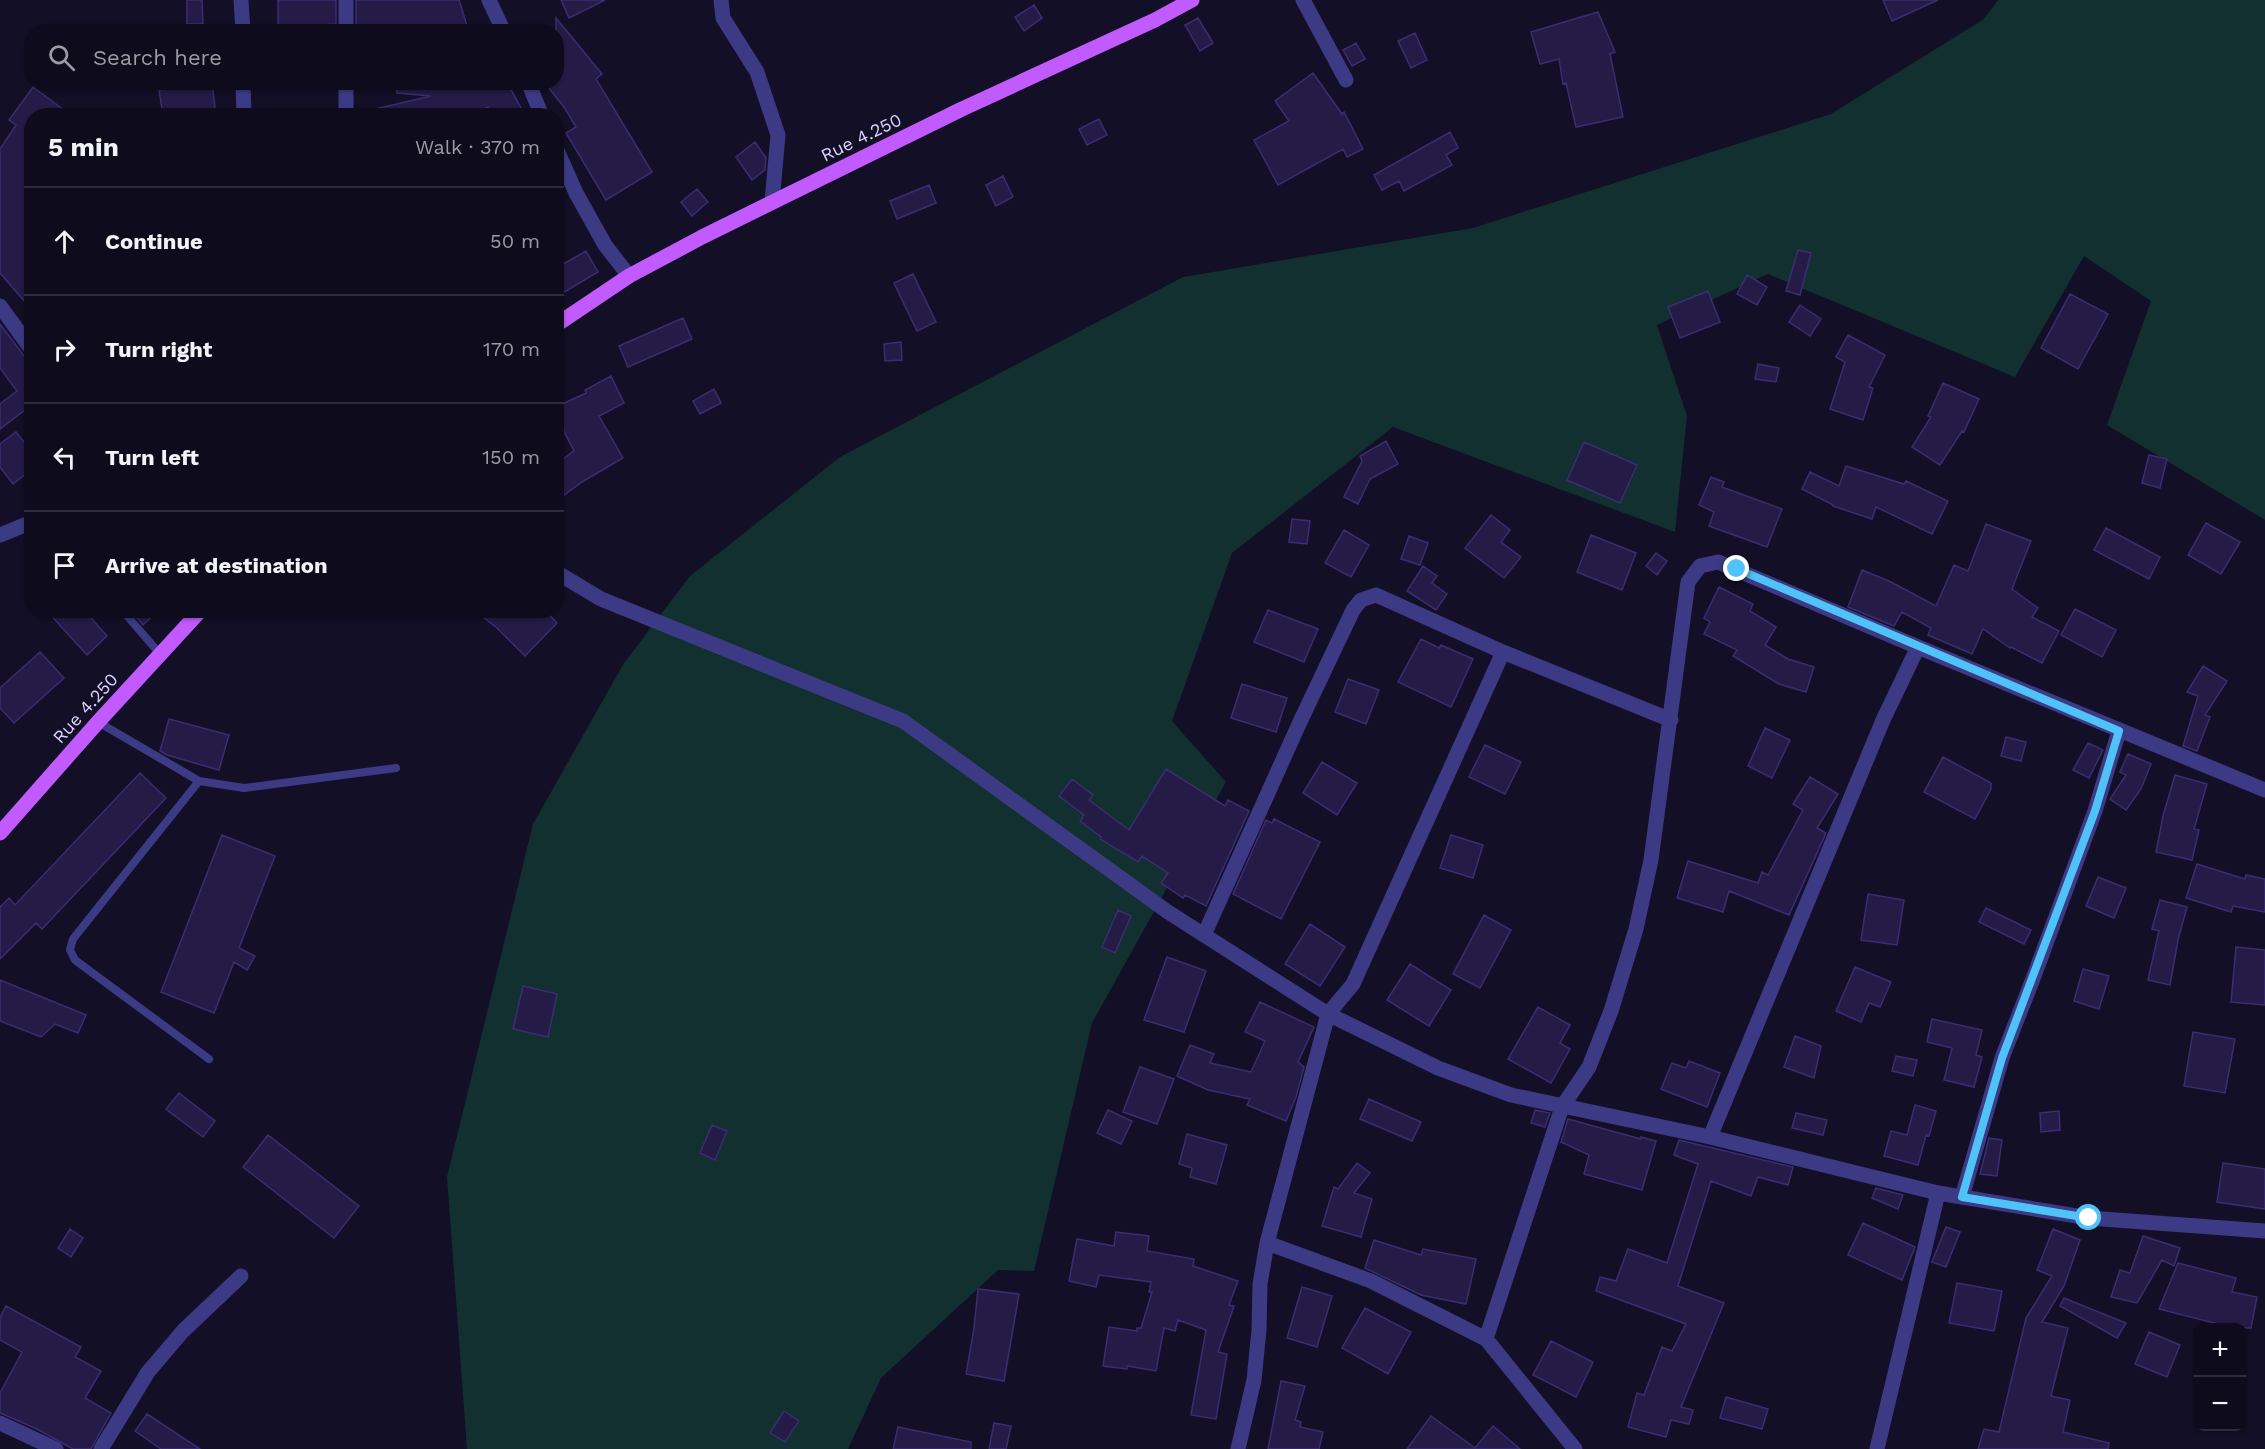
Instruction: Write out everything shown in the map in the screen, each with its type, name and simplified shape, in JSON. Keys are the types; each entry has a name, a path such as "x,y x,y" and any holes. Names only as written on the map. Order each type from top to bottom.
{"main road":[{"name":"Rue 4.250","path":"564,320 629,276 772,202 962,109 1155,20 1192,0"},
{"name":"Rue 4.250","path":"0,833 194,618"}],"street":[{"path":"241,0 242,24"},
{"path":"346,0 346,24"},
{"path":"489,0 500,24"},
{"path":"721,0 723,18 757,72 778,135 772,202"},
{"path":"1303,0 1346,80"},
{"path":"243,90 244,108"},
{"path":"346,90 346,108"},
{"path":"531,90 539,108"},
{"path":"564,166 576,194 604,245 629,276"},
{"path":"0,306 24,339"},
{"path":"0,535 24,525"},
{"path":"1486,1339 1562,1107 1589,1067 1611,1011 1636,929 1651,860 1688,582 1700,566 1718,562 2265,790"},
{"path":"564,577 601,599 903,721 1168,912 1328,1014 1438,1068 1511,1095 1710,1137 1938,1193 2089,1218 2265,1231"},
{"path":"1204,935 1299,724 1353,610 1361,600 1376,595 1503,652 1671,720"},
{"path":"1710,1137 1883,720 1918,646"},
{"path":"1238,1449 1254,1380 1259,1330 1260,1284 1267,1243 1328,1014 1353,984 1503,652"},
{"path":"1962,1197 2002,1058 2095,811 2119,731"},
{"path":"1877,1449 1938,1193"},
{"path":"1267,1243 1371,1281 1486,1339 1575,1449"},
{"path":"101,1449 148,1372 183,1331 241,1276"},
{"path":"0,1423 56,1449"}],"lane":[{"path":"129,618 160,654"},
{"path":"98,722 199,781 244,788 396,768"},
{"path":"199,781 73,939 70,950 75,960 208,1059"}],"green space":[{"path":"1998,0 2265,0 2265,520 2107,425 2151,301 2084,256 2015,377 1768,274 1657,325 1687,416 1675,532 1393,427 1232,553 1172,721 1226,782 1092,1023 1034,1271 998,1270 881,1378 848,1449 467,1449 447,1177 533,824 624,663 690,576 840,457 1183,277 1473,228 1831,114 1984,19"}],"building":[{"path":"187,0 202,0 203,24 187,24"},
{"path":"278,0 336,0 336,24 278,24"},
{"path":"356,0 459,0 466,24 356,24"},
{"path":"561,0 605,0 569,18"},
{"path":"1883,0 1938,0 1892,21"},
{"path":"1034,5 1042,18 1024,31 1015,17"},
{"path":"1598,12 1615,52 1610,54 1623,117 1576,127 1566,83 1563,84 1559,59 1540,64 1531,32"},
{"path":"1198,18 1213,43 1200,51 1185,25"},
{"path":"564,28 602,74 596,79 652,172 606,200 566,133 576,127 550,90 564,90"},
{"path":"1415,33 1427,60 1411,68 1398,41"},
{"path":"1356,43 1365,59 1352,66 1343,50"},
{"path":"1313,73 1342,114 1344,112 1363,149 1347,157 1343,149 1278,185 1254,140 1289,121 1275,101"},
{"path":"31,90 37,90 61,108 24,108 24,301 0,273 0,149 16,125 9,120"},
{"path":"159,90 213,90 215,108 162,108"},
{"path":"397,90 511,90 521,108 379,108 431,96 397,93"},
{"path":"1099,119 1107,135 1087,145 1079,129"},
{"path":"1450,132 1458,148 1446,155 1452,165 1404,191 1399,181 1382,190 1374,175"},
{"path":"755,142 766,158 765,170 752,180 736,157"},
{"path":"1003,176 1013,197 996,206 986,185"},
{"path":"929,185 936,203 897,219 890,201"},
{"path":"697,189 708,202 692,216 681,202"},
{"path":"1798,250 1811,253 1800,295 1786,291"},
{"path":"586,251 598,272 564,292 564,263"},
{"path":"913,274 936,322 917,331 894,283"},
{"path":"1747,275 1767,287 1757,305 1737,294"},
{"path":"1708,291 1720,322 1680,338 1668,307"},
{"path":"2070,294 2108,314 2078,369 2041,348"},
{"path":"1800,305 1821,319 1810,336 1789,322"},
{"path":"683,318 692,339 628,367 619,346"},
{"path":"0,324 24,356 24,411 0,429 0,404 17,391 0,368"},
{"path":"1848,335 1885,355 1869,387 1873,388 1863,420 1830,409 1845,362 1836,357"},
{"path":"901,342 902,360 885,361 884,344"},
{"path":"1758,364 1779,368 1776,382 1755,379"},
{"path":"611,376 624,403 599,416 623,458 564,495 564,458 574,451 564,432 564,403 586,393 585,390"},
{"path":"1943,383 1979,399 1964,432 1962,431 1940,465 1912,447 1931,417 1928,416"},
{"path":"714,389 721,403 700,414 693,401"},
{"path":"16,432 24,442 24,475 13,484 0,467 0,444"},
{"path":"1386,441 1398,464 1370,479 1358,504 1344,497 1362,461 1360,456"},
{"path":"1584,442 1637,465 1620,503 1567,480"},
{"path":"2149,455 2167,459 2160,488 2142,483"},
{"path":"1846,466 1904,484 1906,481 1948,501 1932,534 1876,507 1872,519 1833,506 1802,489 1810,472 1839,486"},
{"path":"1711,477 1724,482 1722,487 1782,509 1767,547 1709,526 1714,512 1699,505"},
{"path":"1491,515 1510,530 1501,542 1521,557 1504,578 1465,548"},
{"path":"1292,519 1310,521 1307,544 1289,542"},
{"path":"2206,523 2240,542 2221,574 2188,555"},
{"path":"1986,524 2031,541 2012,589 2038,608 2032,617 2059,631 2042,663 2010,648 1983,629 1972,654 1928,635 1931,628 1902,612 1894,626 1848,607 1862,570 1889,581 1936,606 1954,565 1968,571"},
{"path":"2106,528 2160,557 2149,579 2094,550"},
{"path":"1344,530 1369,545 1351,577 1325,563"},
{"path":"1591,535 1636,553 1622,590 1577,572"},
{"path":"1409,536 1428,543 1420,565 1401,559"},
{"path":"1656,553 1667,561 1657,575 1646,566"},
{"path":"1423,566 1437,576 1432,583 1447,594 1436,610 1407,591"},
{"path":"1719,587 1753,604 1750,611 1776,627 1765,645 1788,659 1814,667 1806,692 1779,684 1733,656 1737,650 1704,634 1710,622 1704,618"},
{"path":"2075,609 2116,630 2102,657 2061,635"},
{"path":"1268,610 1318,629 1304,662 1254,642"},
{"path":"53,618 91,618 107,636 87,655"},
{"path":"137,618 150,618 143,625"},
{"path":"484,618 552,618 557,623 525,656"},
{"path":"1421,639 1439,648 1441,645 1473,659 1451,707 1398,682"},
{"path":"40,652 64,678 14,723 0,708 0,688"},
{"path":"2203,666 2227,681 2205,715 2210,717 2197,751 2183,746 2198,696 2187,692"},
{"path":"1348,679 1379,690 1366,724 1335,712"},
{"path":"1242,684 1287,698 1276,732 1231,718"},
{"path":"169,719 229,735 219,770 160,751"},
{"path":"1765,728 1790,740 1772,778 1748,766"},
{"path":"2006,737 2026,742 2021,761 2001,756"},
{"path":"2088,743 2103,750 2089,778 2073,770"},
{"path":"1485,745 1521,762 1505,794 1469,777"},
{"path":"2128,754 2151,764 2141,789 2126,810 2110,799 2126,775 2120,772"},
{"path":"1943,757 1991,783 1991,789 1975,819 1924,792"},
{"path":"1322,762 1357,783 1337,815 1303,793"},
{"path":"1166,769 1225,806 1228,800 1249,811 1206,906 1185,895 1183,898 1161,883 1168,873 1142,856 1138,862 1100,839 1101,837 1080,821 1084,815 1059,796 1072,779 1093,795 1089,800 1129,830"},
{"path":"140,773 166,798 42,929 36,923 0,959 0,907 9,898 15,905"},
{"path":"2175,775 2207,784 2194,829 2199,830 2192,860 2156,852 2163,816"},
{"path":"1810,777 1838,794 1817,828 1826,833 1789,915 1729,891 1723,912 1677,898 1688,861 1758,883 1762,872 1768,875 1803,810 1793,804"},
{"path":"1274,819 1320,842 1281,919 1233,894 1266,820 1272,823"},
{"path":"222,835 275,856 239,948 255,956 247,970 234,962 214,1013 161,992"},
{"path":"1451,835 1483,845 1473,878 1440,868"},
{"path":"2197,864 2245,879 2246,875 2265,879 2265,912 2233,906 2231,912 2186,898"},
{"path":"2098,877 2126,888 2114,918 2086,906"},
{"path":"1868,894 1904,900 1897,945 1861,940"},
{"path":"2160,900 2187,907 2170,985 2148,980 2159,931 2152,929"},
{"path":"1986,908 2031,930 2024,944 1979,922"},
{"path":"1118,910 1131,916 1115,953 1102,947"},
{"path":"1484,915 1511,930 1480,988 1453,974"},
{"path":"1310,924 1345,947 1320,986 1285,964"},
{"path":"2236,947 2265,950 2265,1005 2231,1002"},
{"path":"1167,957 1206,971 1184,1032 1144,1020"},
{"path":"1410,964 1451,990 1429,1026 1387,1000"},
{"path":"1855,967 1891,982 1880,1007 1869,1003 1861,1022 1836,1011"},
{"path":"2083,969 2109,976 2099,1009 2074,1001"},
{"path":"0,980 86,1015 78,1033 55,1024 41,1037 0,1021"},
{"path":"523,986 557,994 548,1037 513,1029"},
{"path":"1260,1002 1314,1027 1298,1062 1304,1067 1296,1097 1286,1121 1247,1105 1250,1099 1208,1090 1177,1076 1190,1045 1214,1054 1210,1063 1251,1072 1265,1041 1245,1032"},
{"path":"1538,1007 1570,1025 1560,1043 1570,1049 1551,1083 1508,1059"},
{"path":"1932,1019 1982,1030 1976,1055 1982,1057 1974,1087 1944,1080 1952,1048 1927,1042"},
{"path":"2193,1032 2235,1039 2225,1093 2184,1086"},
{"path":"1795,1036 1821,1046 1814,1078 1784,1067"},
{"path":"1896,1056 1917,1060 1913,1076 1892,1071"},
{"path":"1689,1061 1720,1073 1707,1107 1661,1089 1672,1063 1686,1068"},
{"path":"1140,1067 1174,1079 1157,1124 1123,1112"},
{"path":"179,1093 215,1121 203,1137 166,1109"},
{"path":"1369,1099 1421,1122 1412,1141 1360,1119"},
{"path":"1915,1105 1936,1111 1929,1136 1926,1135 1918,1165 1884,1156 1891,1131 1907,1135"},
{"path":"1108,1110 1132,1121 1121,1144 1097,1133"},
{"path":"1535,1110 1550,1113 1545,1127 1531,1123"},
{"path":"2059,1111 2060,1130 2041,1132 2040,1113"},
{"path":"1796,1113 1827,1120 1823,1135 1792,1128"},
{"path":"1568,1119 1656,1141 1642,1190 1584,1174 1589,1155 1561,1142"},
{"path":"712,1125 727,1131 715,1160 700,1153"},
{"path":"1187,1134 1227,1145 1216,1184 1190,1177 1192,1168 1179,1164"},
{"path":"268,1135 359,1206 334,1238 243,1167"},
{"path":"1989,1138 2002,1140 1997,1176 1980,1174"},
{"path":"1679,1140 1793,1167 1788,1185 1758,1177 1751,1196 1711,1181 1678,1286 1724,1303 1681,1407 1693,1410 1689,1424 1671,1420 1666,1437 1628,1427 1637,1393 1644,1395 1662,1347 1672,1351 1686,1324 1596,1291 1600,1277 1616,1281 1628,1249 1667,1263 1698,1164 1674,1155"},
{"path":"1357,1163 1370,1173 1354,1193 1372,1199 1361,1237 1322,1226 1334,1187 1338,1189"},
{"path":"2223,1163 2265,1169 2265,1209 2217,1202"},
{"path":"1876,1188 1903,1195 1898,1209 1872,1198"},
{"path":"1863,1223 1915,1247 1902,1280 1848,1255"},
{"path":"1946,1227 1960,1232 1946,1267 1932,1262"},
{"path":"70,1229 83,1238 71,1257 58,1248"},
{"path":"2053,1229 2080,1240 2064,1286 2042,1322 2068,1328 2051,1396 2070,1400 2063,1432 2109,1443 2108,1449 1978,1449 1984,1429 1999,1432 2026,1318 2052,1276 2037,1270"},
{"path":"1116,1232 1149,1236 1147,1251 1194,1259 1193,1266 1238,1281 1229,1305 1234,1306 1218,1352 1227,1354 1216,1419 1191,1415 1206,1330 1178,1320 1175,1331 1164,1328 1156,1371 1127,1366 1127,1369 1103,1366 1109,1327 1137,1331 1137,1328 1141,1328 1152,1292 1149,1292 1151,1282 1099,1275 1096,1287 1069,1281 1077,1239 1114,1246"},
{"path":"2143,1236 2180,1248 2174,1266 2162,1260 2137,1303 2111,1297 2120,1270 2130,1273"},
{"path":"1374,1240 1421,1255 1423,1249 1476,1259 1466,1304 1421,1295 1365,1268"},
{"path":"2178,1263 2236,1278 2232,1292 2257,1297 2251,1328 2247,1328 2247,1323 2214,1323 2159,1309"},
{"path":"1957,1283 2002,1291 1994,1331 1949,1323"},
{"path":"1302,1287 1332,1296 1317,1347 1287,1338"},
{"path":"978,1289 1019,1294 1004,1381 966,1374"},
{"path":"2064,1298 2126,1323 2117,1338 2060,1306"},
{"path":"6,1306 81,1347 75,1357 101,1371 85,1398 111,1413 91,1449 73,1449 37,1429 0,1413 0,1393 22,1352 0,1340 0,1318"},
{"path":"1365,1308 1411,1332 1388,1374 1342,1348"},
{"path":"2149,1332 2180,1345 2167,1377 2135,1364"},
{"path":"1551,1341 1593,1362 1576,1397 1533,1375"},
{"path":"1281,1381 1305,1386 1295,1420 1301,1422 1300,1427 1323,1432 1319,1449 1268,1449"},
{"path":"1726,1397 1768,1409 1762,1429 1720,1418"},
{"path":"784,1411 799,1421 785,1442 770,1433"},
{"path":"147,1414 200,1449 161,1449 135,1431"},
{"path":"1431,1416 1475,1448 1493,1426 1520,1449 1407,1449"},
{"path":"994,1423 1011,1426 1006,1449 989,1449"},
{"path":"898,1427 971,1442 971,1449 893,1449"}],"route":[{"path":"1737,569 2119,731 2095,811 2002,1058 1962,1197 2089,1218"}]}
